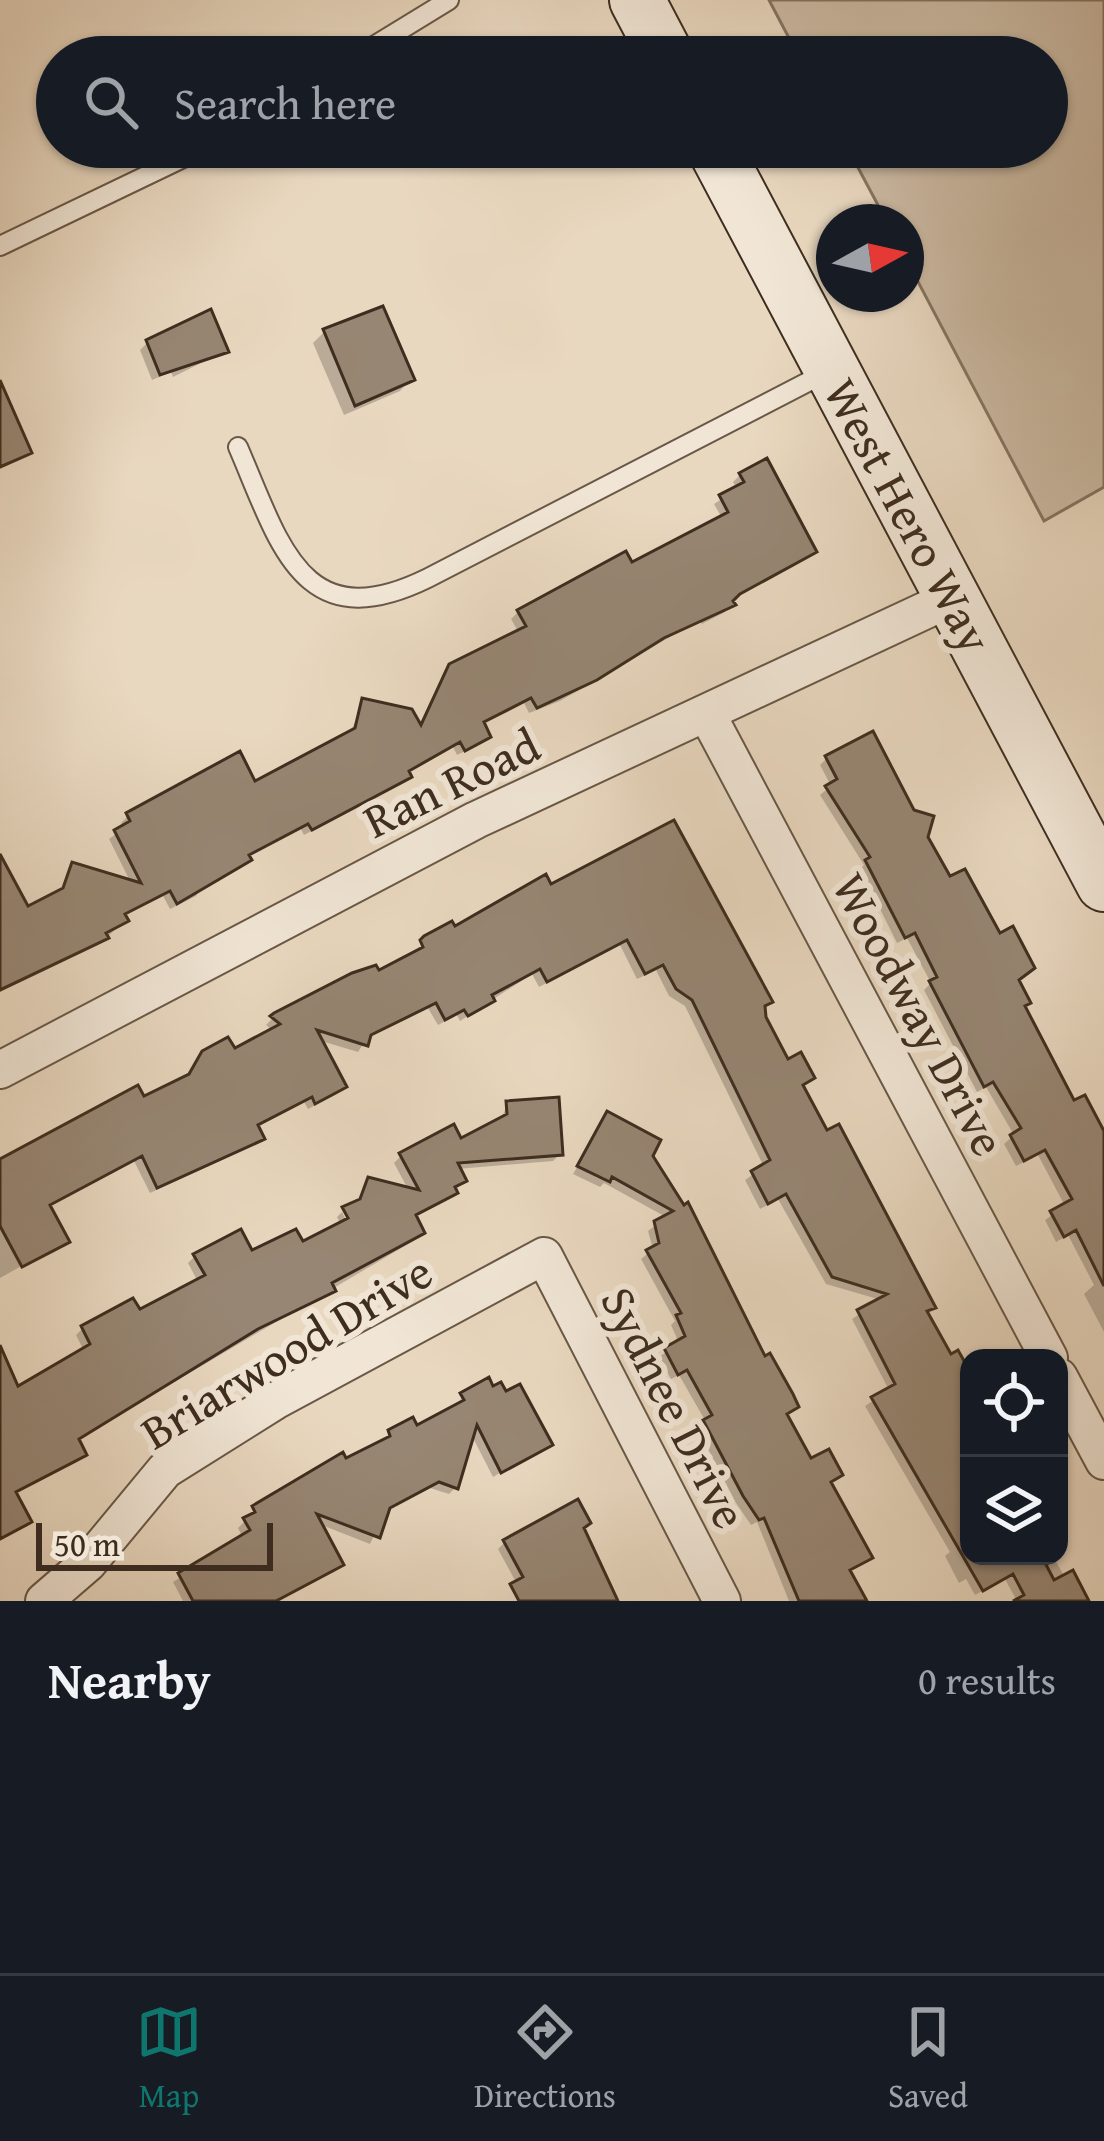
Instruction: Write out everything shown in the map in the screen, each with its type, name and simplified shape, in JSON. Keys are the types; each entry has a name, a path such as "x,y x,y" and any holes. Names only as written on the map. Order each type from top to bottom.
{"main road":[{"path":"637,0 656,36"},
{"name":"West Hero Way","path":"725,168 1104,884"}],"street":[{"name":"Ran Road","path":"0,1070 476,820 954,597"},
{"name":"Woodway Drive","path":"706,714 1044,1349"},
{"name":"Briarwood Drive","path":"44,1601 88,1563 165,1470 275,1401 544,1256"},
{"name":"Sydnee Drive","path":"544,1256 722,1601"},
{"path":"1068,1393 1104,1461"}],"lane":[{"path":"390,36 449,0"},
{"path":"0,246 162,168"},
{"path":"238,447 281,548 311,586 329,595 372,600 428,578 832,370"}],"shaded area":[{"path":"769,0 1104,0 1104,487 1044,521 924,293 924,204 877,204 858,168 1068,168 1068,36 788,36"}],"building":[{"path":"383,306 415,380 355,406 323,329"},
{"path":"211,309 229,352 160,375 146,340"},
{"path":"0,380 32,453 0,467"},
{"path":"767,458 817,552 740,594 733,601 736,605 664,638 597,680 537,708 531,698 484,722 491,737 465,751 460,742 409,771 412,777 312,830 308,824 249,855 252,860 177,904 170,891 125,914 129,921 106,933 109,938 0,990 0,854 28,906 63,888 72,862 141,883 114,830 130,821 126,813 240,751 255,781 355,728 362,698 412,709 421,725 449,664 526,626 517,610 626,551 632,562 728,512 719,495 744,482 739,473"},
{"path":"873,731 914,810 934,816 928,837 950,876 965,869 1000,933 1013,926 1035,968 1019,980 1031,1003 1025,1006 1074,1100 1085,1095 1104,1131 1104,1286 1076,1230 1064,1237 1050,1211 1072,1199 1045,1150 1024,1161 1010,1135 1021,1128 993,1082 984,1087 929,981 937,977 915,933 905,938 865,860 870,857 825,786 837,779 825,756"},
{"path":"674,820 773,1002 765,1006 766,1017 788,1059 801,1052 815,1078 803,1085 827,1130 839,1124 936,1308 927,1311 951,1354 958,1350 960,1354 960,1551 871,1397 895,1384 857,1310 887,1294 832,1277 786,1194 768,1204 751,1171 770,1160 692,1000 676,989 663,965 645,974 627,940 547,982 540,969 492,995 495,1001 468,1016 464,1010 445,1020 436,1003 371,1035 368,1046 317,1030 347,1087 315,1104 312,1097 258,1125 265,1139 157,1188 142,1156 50,1205 70,1242 22,1267 0,1226 0,1159 138,1085 144,1096 189,1074 202,1051 228,1037 235,1048 280,1024 270,1016 274,1013 352,973 376,965 379,970 423,947 420,940 424,936 452,921 455,926 546,874 551,884"},
{"path":"559,1097 563,1155 458,1163 467,1181 455,1187 458,1193 416,1215 425,1233 332,1283 336,1291 258,1329 79,1439 87,1455 16,1492 32,1522 0,1539 0,1345 18,1386 90,1344 81,1326 133,1298 140,1309 205,1275 193,1254 241,1229 252,1250 296,1229 303,1241 348,1218 342,1207 360,1199 368,1177 419,1190 399,1153 454,1124 461,1138 507,1114 506,1101"},
{"path":"607,1111 661,1140 653,1156 684,1205 688,1202 765,1356 770,1353 793,1394 799,1407 787,1414 811,1458 829,1449 843,1475 831,1482 873,1558 850,1570 867,1601 799,1601 764,1518 759,1520 743,1496 703,1420 712,1415 687,1370 678,1375 664,1348 685,1336 676,1315 681,1313 646,1250 659,1243 654,1221 673,1211 612,1177 610,1182 577,1166"},
{"path":"489,1377 493,1386 501,1382 506,1391 520,1384 553,1445 501,1473 477,1425 458,1489 439,1482 390,1508 380,1538 317,1514 344,1565 276,1601 193,1601 178,1573 250,1530 243,1518 255,1512 252,1506 343,1452 346,1458 390,1436 388,1430 413,1417 417,1425 464,1400 460,1393"},
{"path":"578,1499 591,1523 584,1528 618,1601 519,1601 510,1584 523,1577 503,1540"},
{"path":"968,1565 1046,1565 1054,1580 1073,1570 1089,1601 1013,1601 1024,1595 1013,1574 983,1591"}]}
